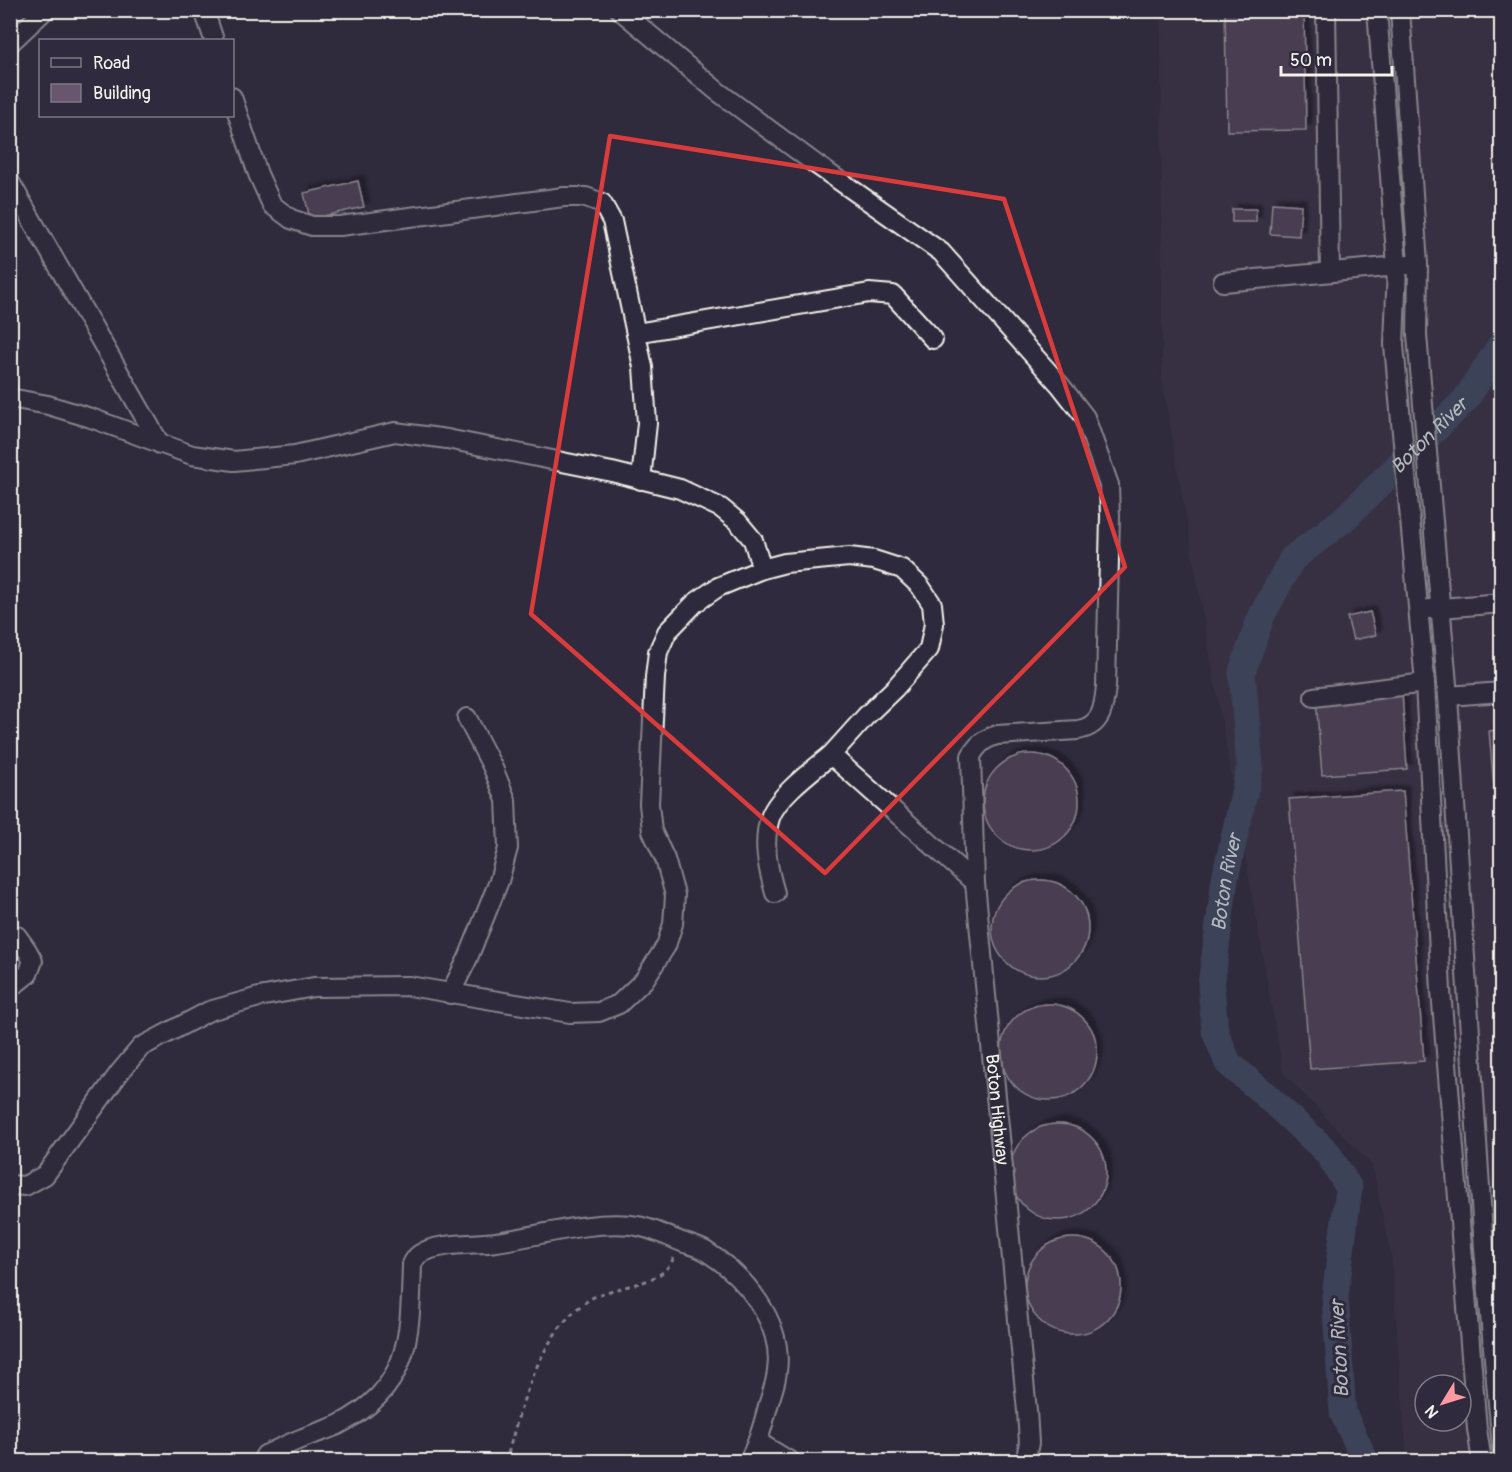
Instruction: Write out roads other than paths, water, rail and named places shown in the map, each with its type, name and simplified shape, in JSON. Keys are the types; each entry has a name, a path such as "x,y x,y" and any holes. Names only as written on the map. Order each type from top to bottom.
{"street":[{"path":"10,43 45,10"},
{"path":"204,10 214,39"},
{"name":"Boton Highway","path":"620,10 717,91 941,252 1052,376 1085,417 1108,485 1110,516 1107,662 1104,706 1098,719 1089,728 997,735 985,739 971,756 975,882 1027,1411 1029,1443 1025,1461"},
{"path":"1326,10 1330,272"},
{"path":"1377,10 1397,266 1394,345 1425,683 1441,991 1476,1418 1482,1461"},
{"path":"1400,10 1418,264 1417,335 1493,1249 1502,1447"},
{"path":"234,103 258,174 272,205 291,219 312,226 340,226 564,197 586,197 602,203 612,221 643,367 647,423 641,480"},
{"path":"10,182 160,444"},
{"path":"1223,282 1418,264"},
{"path":"636,333 869,293 893,295 933,339"},
{"path":"10,398 48,405 91,418 192,455 234,461 295,455 395,432 447,439 641,480 680,489 721,508 738,522 753,540 762,569"},
{"path":"10,1185 25,1186 45,1175 141,1047 209,1011 259,997 314,987 409,986 570,1013 599,1012 619,1004 644,981 666,946 673,924 675,895 665,859 652,831 649,804 655,677 658,652 668,632 695,603 718,587 762,569 785,563 849,557 874,560 902,569 920,586 932,604 934,624 929,649 831,755 784,797 770,817 766,840 767,865 774,893"},
{"path":"1419,609 1502,603"},
{"path":"1314,697 1425,683"},
{"path":"1448,696 1502,692"},
{"path":"450,994 468,958 499,881 508,848 506,800 493,768 467,718"},
{"path":"831,755 975,882"},
{"path":"10,936 17,936 33,961 28,974 10,988"},
{"path":"262,1461 265,1455 337,1425 380,1398 398,1371 407,1339 412,1264 418,1254 465,1244 493,1243 605,1225 632,1225 655,1229 681,1242 705,1250 730,1269 749,1288 765,1313 773,1333 777,1355 777,1371 766,1450"},
{"path":"748,1461 766,1450"},
{"path":"766,1450 791,1461"}],"waterway":[{"name":"Boton River","path":"1366,1462 1343,1413 1335,1297 1349,1188 1327,1152 1228,1063 1215,1031 1211,986 1225,878 1250,767 1242,672 1261,617 1292,559 1344,519 1466,399 1502,343"}]}
